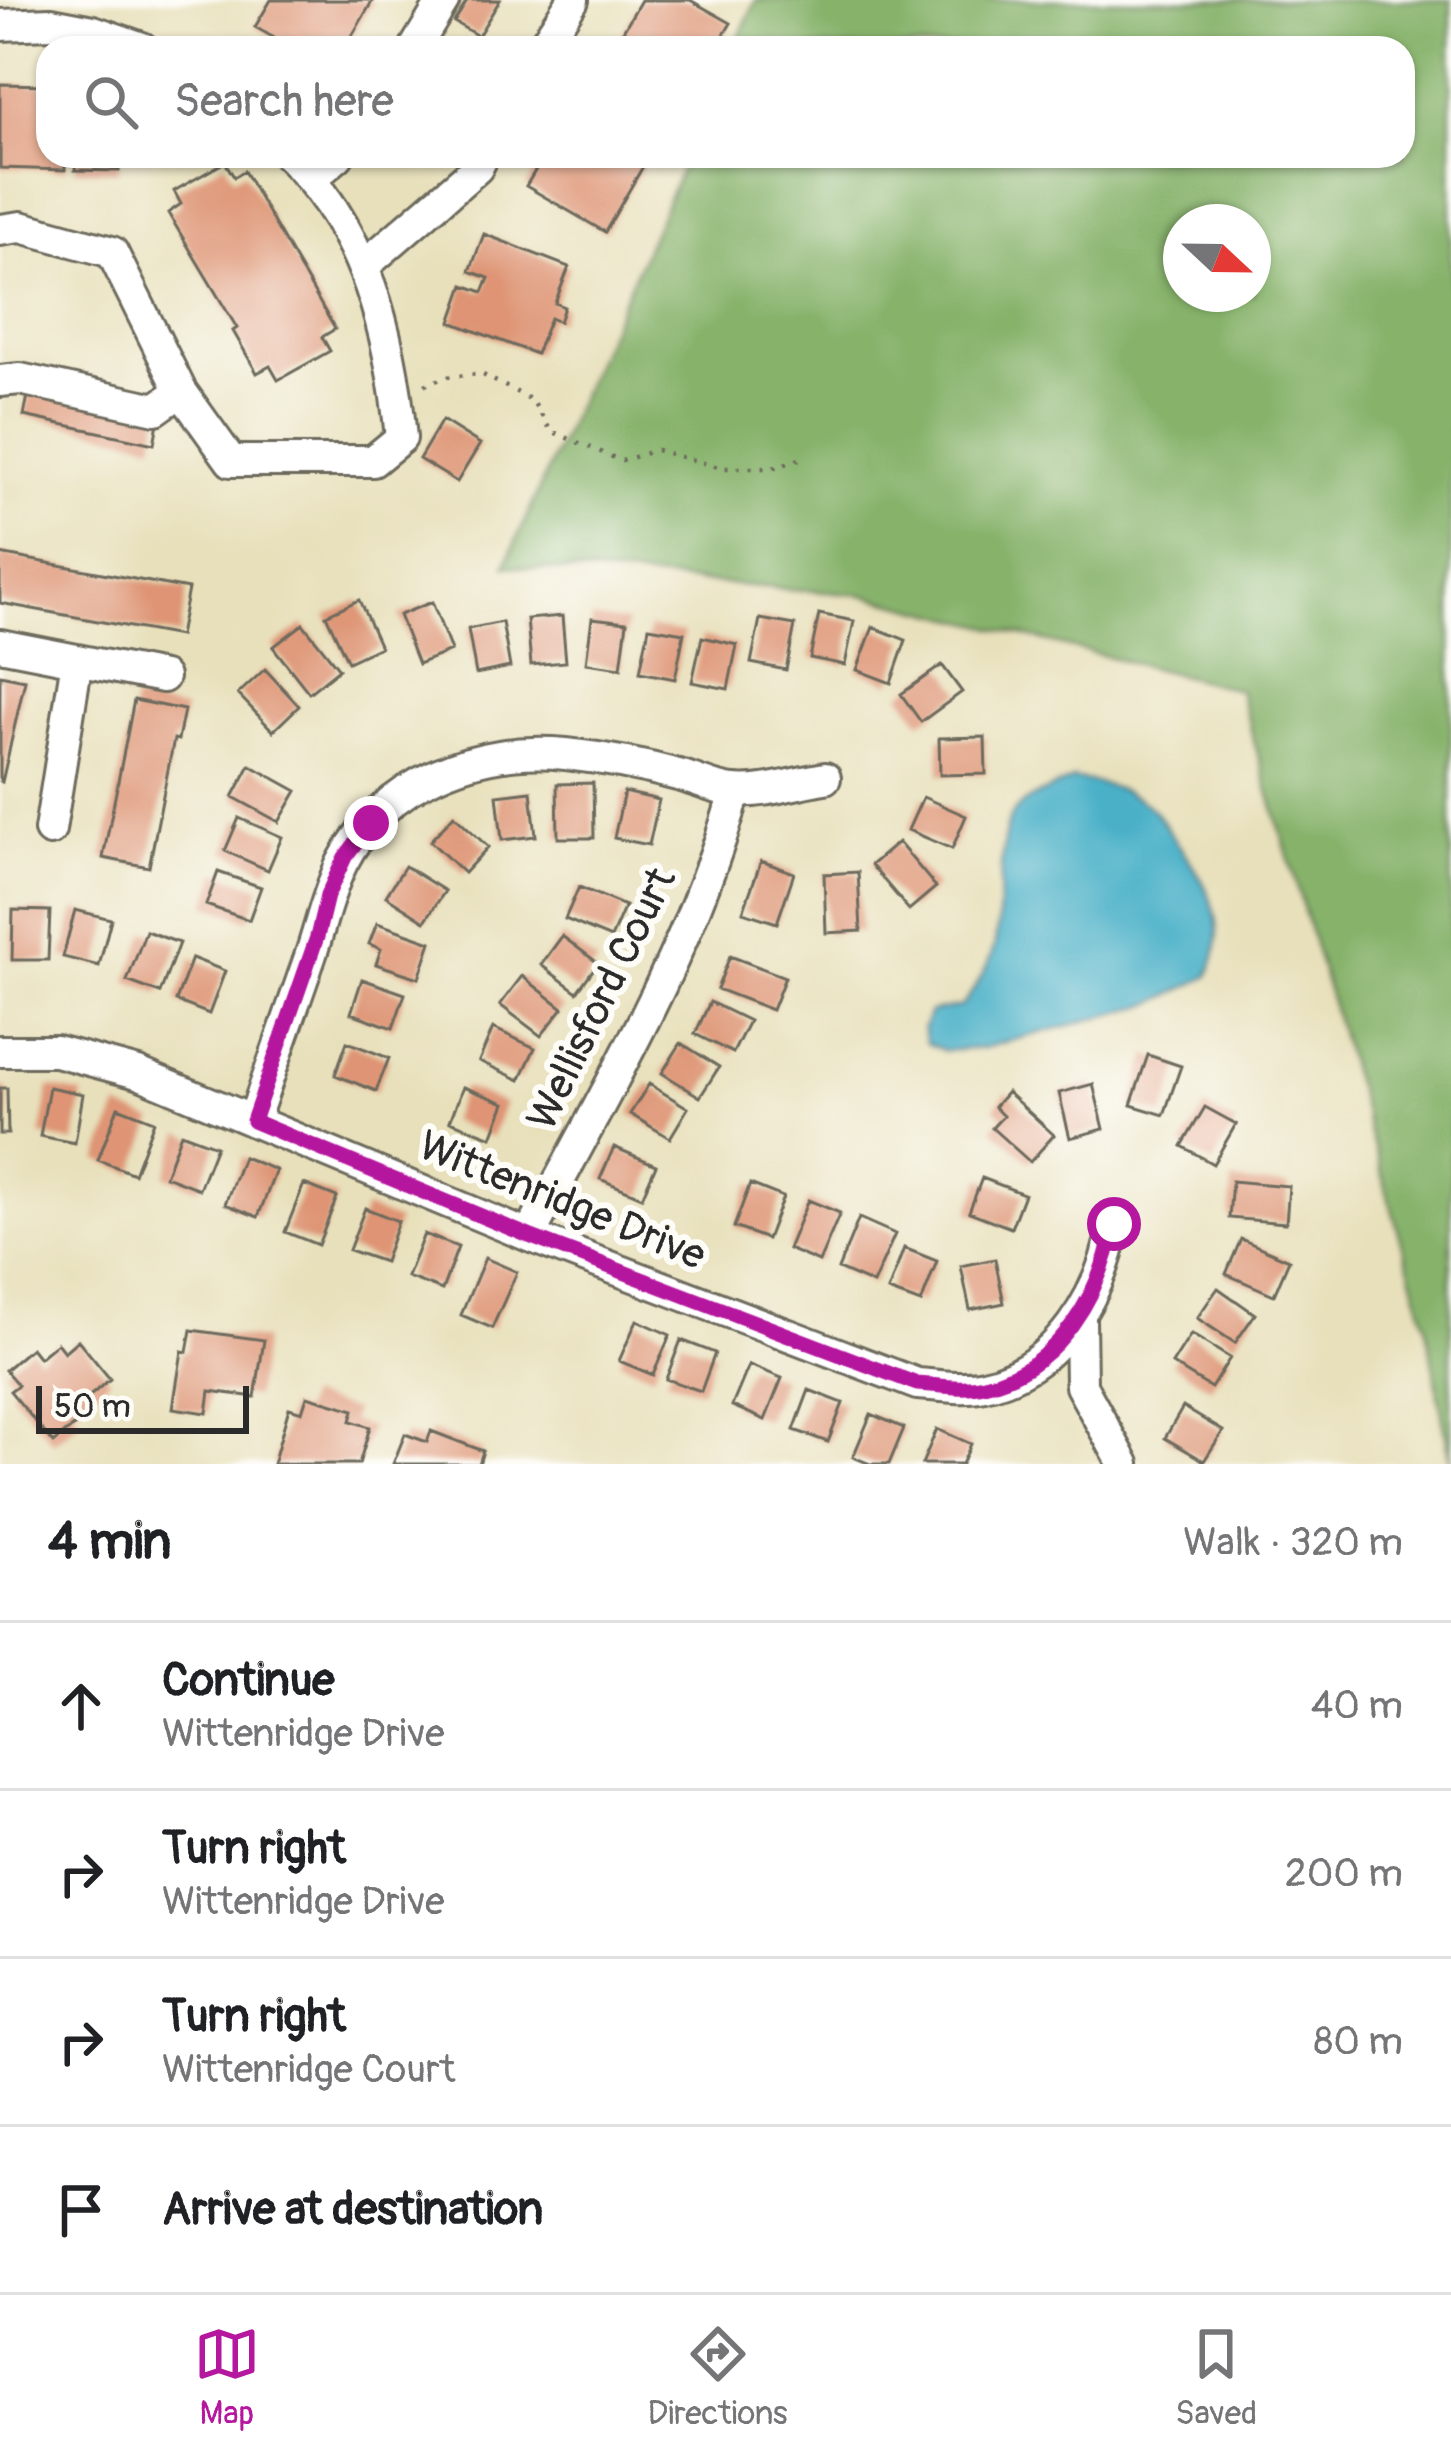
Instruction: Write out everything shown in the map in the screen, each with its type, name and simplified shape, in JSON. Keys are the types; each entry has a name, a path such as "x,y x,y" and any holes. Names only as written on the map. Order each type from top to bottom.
{"street":[{"path":"422,36 444,0"},
{"path":"550,36 573,0"},
{"path":"0,25 52,11 107,36"},
{"path":"0,230 21,227 112,253 181,391 231,460 373,460 401,437 382,314 364,266 302,168"},
{"path":"312,178 324,168"},
{"path":"364,266 477,168"},
{"path":"0,381 20,380 156,409 181,391"},
{"path":"0,645 163,677"},
{"path":"50,830 77,660"},
{"path":"253,1121 327,896 345,857 402,794 458,765 520,752 611,762 735,792 825,778"},
{"name":"Wellisford Court","path":"529,1236 661,989 715,864 735,792"},
{"name":"Wittenridge Drive","path":"0,1051 56,1051 138,1073 529,1236 917,1384 983,1385 1035,1362 1080,1319 1108,1259 1114,1224"},
{"name":"Wittenridge Drive","path":"1080,1319 1081,1386 1124,1464"}],"path":[{"path":"397,395 446,377 481,374 532,400 551,430 622,461 656,450 722,468 773,468 806,457"}],"green space":[{"path":"756,0 1451,0 1451,1464 1426,1324 1239,690 863,595 505,566 682,168 1415,168 1415,36 740,36"}],"water":[{"path":"1074,779 1115,788 1144,802 1191,863 1209,893 1217,925 1218,942 1208,977 1151,1004 983,1048 945,1051 926,1043 923,1029 930,1012 962,1006 991,956 1009,821 1028,800"}],"building":[{"path":"271,0 373,0 352,36 271,36 255,27"},
{"path":"468,0 500,0 478,36 454,22"},
{"path":"641,0 690,0 731,23 723,36 620,36"},
{"path":"0,84 36,85 36,168 65,170 0,168"},
{"path":"75,168 119,168 119,171"},
{"path":"214,168 229,168 234,177 244,171 335,329 322,337 330,351 278,380 270,366 257,373 233,331 237,328 168,213 181,204 174,191"},
{"path":"537,168 642,168 605,232 526,186"},
{"path":"484,234 569,267 555,303 564,307 559,322 550,318 536,354 451,322 464,285 483,292 489,278 470,271"},
{"path":"30,385 160,412 154,444 24,416"},
{"path":"442,420 480,444 457,482 419,459"},
{"path":"0,554 188,589 179,636 0,603"},
{"path":"359,600 380,647 348,662 326,615"},
{"path":"432,602 451,651 418,664 399,615"},
{"path":"819,614 854,621 845,665 810,658"},
{"path":"562,616 566,662 531,665 527,619"},
{"path":"592,618 627,622 621,668 586,663"},
{"path":"760,619 795,625 786,670 751,663"},
{"path":"502,622 510,667 476,674 468,629"},
{"path":"303,624 339,669 309,693 273,647"},
{"path":"649,627 684,633 675,679 640,672"},
{"path":"873,627 906,640 891,683 857,670"},
{"path":"702,637 737,645 728,689 692,682"},
{"path":"942,665 962,692 921,722 901,694"},
{"path":"265,669 299,706 273,731 238,694"},
{"path":"0,675 25,680 2,782 0,781"},
{"path":"134,700 184,710 149,867 103,858"},
{"path":"985,737 986,774 940,775 939,738"},
{"path":"250,765 297,791 279,822 233,797"},
{"path":"593,783 594,838 558,838 557,784"},
{"path":"531,791 536,836 502,840 497,795"},
{"path":"624,792 659,800 649,845 614,838"},
{"path":"923,797 966,816 952,849 908,830"},
{"path":"454,815 488,847 464,873 430,841"},
{"path":"239,818 282,837 268,870 225,851"},
{"path":"898,842 936,887 909,910 871,865"},
{"path":"761,861 794,873 777,923 743,912"},
{"path":"405,866 445,891 425,921 386,896"},
{"path":"218,872 261,887 249,920 206,905"},
{"path":"858,872 861,931 826,933 824,874"},
{"path":"579,887 625,906 611,938 565,919"},
{"path":"13,910 50,911 48,960 12,960"},
{"path":"75,910 111,919 99,966 63,957"},
{"path":"377,923 431,942 419,978 376,964 381,949 369,944"},
{"path":"146,931 179,943 160,993 127,981"},
{"path":"562,936 598,963 577,992 541,965"},
{"path":"730,956 785,977 772,1010 717,989"},
{"path":"192,958 225,971 209,1014 176,1001"},
{"path":"522,976 563,1008 541,1036 500,1005"},
{"path":"362,979 405,994 393,1028 351,1013"},
{"path":"710,1002 749,1021 733,1053 695,1034"},
{"path":"493,1028 535,1048 520,1080 479,1061"},
{"path":"347,1042 389,1058 376,1091 335,1075"},
{"path":"681,1043 719,1067 700,1097 662,1073"},
{"path":"1148,1055 1181,1066 1164,1115 1131,1105"},
{"path":"649,1084 688,1108 670,1138 630,1114"},
{"path":"1093,1084 1104,1129 1070,1138 1059,1093"},
{"path":"49,1087 83,1094 75,1143 40,1136"},
{"path":"463,1087 505,1103 492,1137 450,1121"},
{"path":"0,1088 7,1088 8,1134 0,1134"},
{"path":"1007,1092 1054,1135 1030,1162 992,1128 1003,1116 994,1107"},
{"path":"118,1107 154,1121 134,1174 98,1160"},
{"path":"1205,1107 1236,1124 1213,1164 1182,1146"},
{"path":"181,1133 216,1146 199,1189 165,1176"},
{"path":"614,1147 656,1165 642,1197 600,1179"},
{"path":"243,1157 276,1170 258,1217 225,1204"},
{"path":"982,1178 1024,1194 1011,1228 969,1212"},
{"path":"1232,1181 1289,1186 1286,1223 1229,1218"},
{"path":"304,1184 337,1197 318,1245 285,1232"},
{"path":"750,1184 783,1197 767,1239 734,1227"},
{"path":"808,1200 840,1213 819,1262 788,1249"},
{"path":"365,1208 398,1221 384,1262 349,1250"},
{"path":"859,1218 895,1234 873,1284 838,1269"},
{"path":"424,1234 458,1247 442,1290 407,1277"},
{"path":"1241,1239 1289,1260 1274,1295 1226,1274"},
{"path":"904,1248 937,1261 921,1303 888,1291"},
{"path":"485,1258 517,1272 492,1328 461,1315"},
{"path":"995,1259 1004,1303 970,1310 961,1266"},
{"path":"1218,1288 1255,1314 1235,1343 1197,1318"},
{"path":"637,1320 670,1335 653,1375 619,1361"},
{"path":"191,1330 264,1340 255,1397 210,1391 207,1413 173,1408 182,1351 187,1352"},
{"path":"1191,1334 1230,1358 1211,1388 1172,1364"},
{"path":"78,1340 110,1379 72,1411 80,1421 53,1443 10,1391 18,1385 5,1370 31,1348 39,1358 57,1343 64,1352"},
{"path":"681,1340 715,1353 701,1391 666,1379"},
{"path":"749,1365 782,1378 765,1420 732,1406"},
{"path":"809,1390 843,1403 828,1442 794,1430"},
{"path":"307,1396 354,1410 351,1421 370,1427 359,1464 273,1464 289,1408 302,1412"},
{"path":"1183,1407 1223,1431 1204,1461 1165,1438"},
{"path":"871,1414 904,1428 889,1464 870,1464 853,1457"},
{"path":"937,1429 971,1444 962,1464 922,1464"},
{"path":"431,1431 483,1451 479,1464 393,1464 405,1434 427,1442"}],"route":[{"path":"371,823 345,857 327,896 253,1121 529,1236 917,1384 983,1385 1035,1362 1080,1319 1108,1259 1114,1224"}]}
